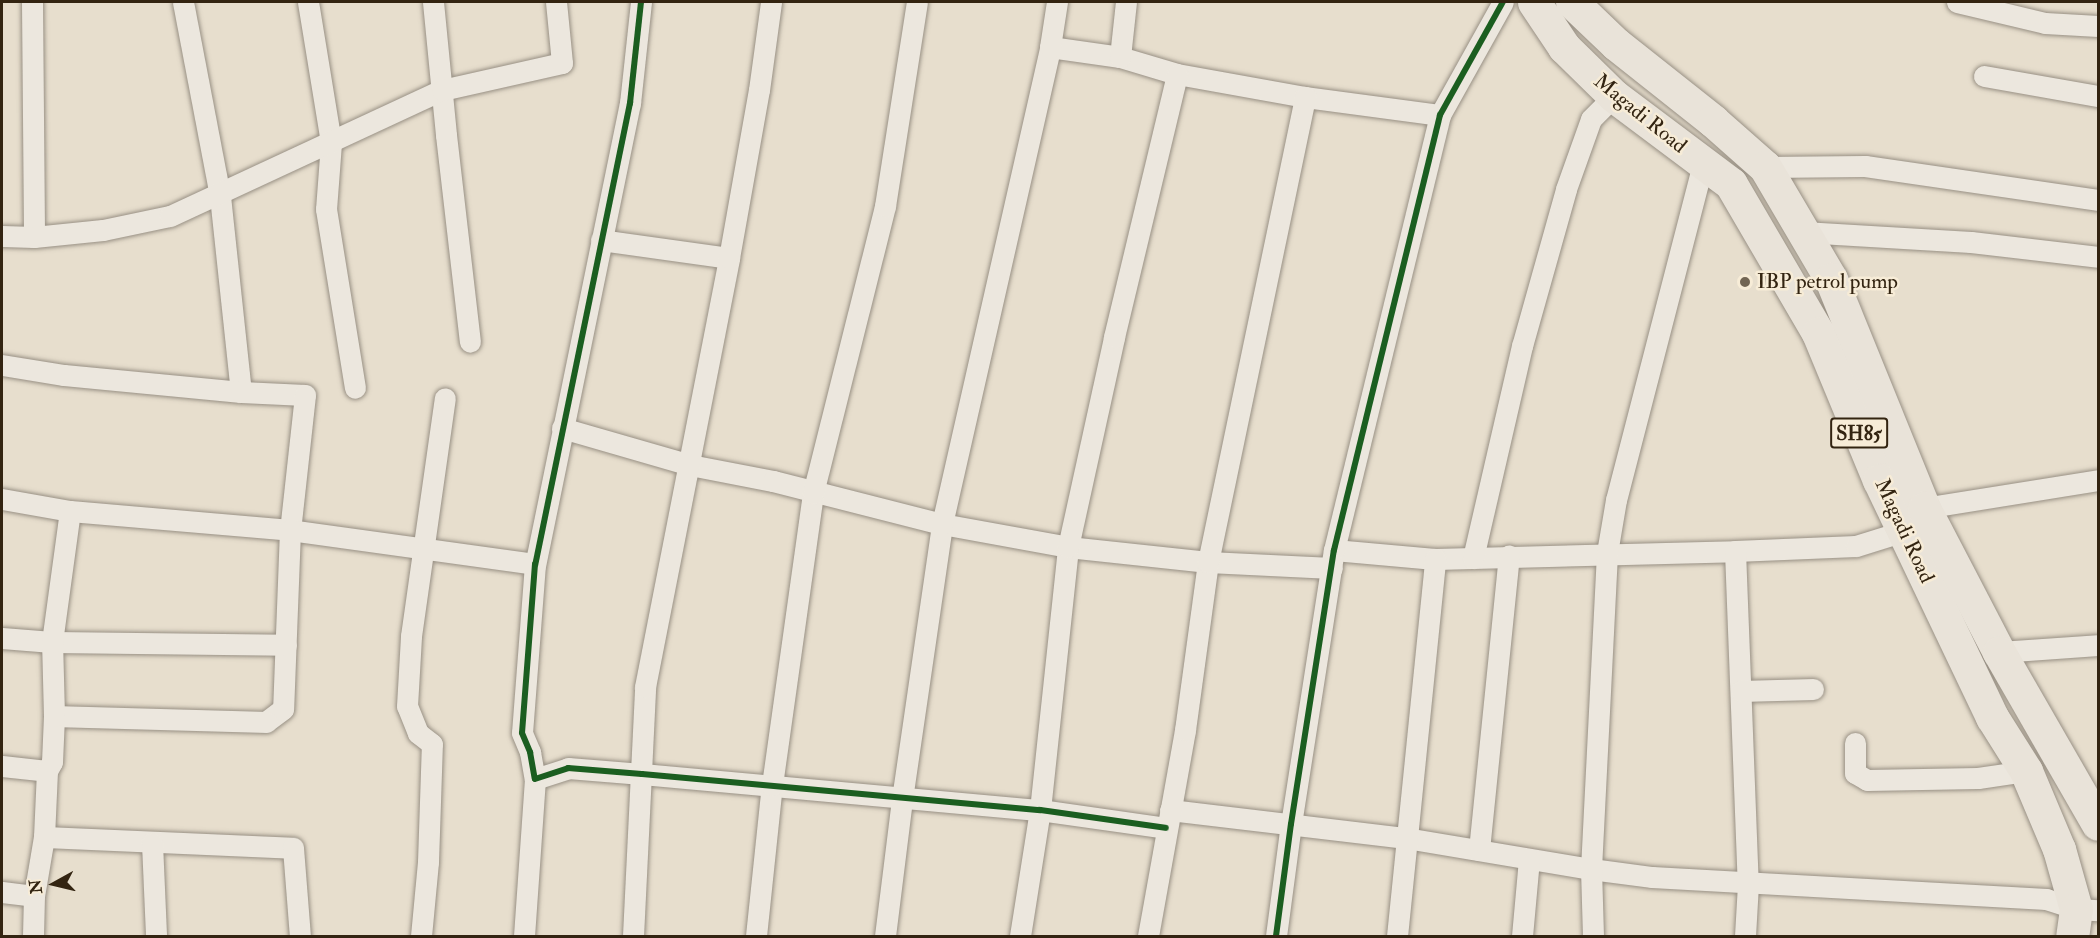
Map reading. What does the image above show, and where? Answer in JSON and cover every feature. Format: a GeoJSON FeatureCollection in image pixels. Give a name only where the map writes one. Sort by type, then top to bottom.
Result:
{"type":"FeatureCollection","features":[{"type":"Feature","properties":{"kind":"main road","name":"Magadi Road"},"geometry":{"type":"LineString","coordinates":[[1534,2],[1564,47],[1614,96],[1731,184],[1818,333],[1879,480],[1914,520],[1999,652],[2098,824]]}},
{"type":"Feature","properties":{"kind":"main road","name":"Magadi Road"},"geometry":{"type":"LineString","coordinates":[[1572,2],[1616,45],[1713,121],[1765,168],[1831,279],[1914,520],[1992,717],[2026,771],[2059,849],[2082,919]]}},
{"type":"Feature","properties":{"kind":"street"},"geometry":{"type":"LineString","coordinates":[[32,2],[34,237]]}},
{"type":"Feature","properties":{"kind":"street"},"geometry":{"type":"LineString","coordinates":[[183,2],[219,196],[241,392]]}},
{"type":"Feature","properties":{"kind":"street"},"geometry":{"type":"LineString","coordinates":[[308,2],[331,143],[326,209],[355,388]]}},
{"type":"Feature","properties":{"kind":"street"},"geometry":{"type":"LineString","coordinates":[[433,2],[470,342]]}},
{"type":"Feature","properties":{"kind":"street"},"geometry":{"type":"LineString","coordinates":[[2,236],[34,237],[103,230],[170,216],[219,196],[442,90],[562,63],[556,2]]}},
{"type":"Feature","properties":{"kind":"street"},"geometry":{"type":"LineString","coordinates":[[524,936],[536,779],[530,752],[522,733],[535,564],[630,103],[641,2]]}},
{"type":"Feature","properties":{"kind":"street"},"geometry":{"type":"LineString","coordinates":[[633,936],[645,687],[729,258],[759,90],[771,2]]}},
{"type":"Feature","properties":{"kind":"street"},"geometry":{"type":"LineString","coordinates":[[756,936],[772,785],[813,493],[885,206],[917,2]]}},
{"type":"Feature","properties":{"kind":"street"},"geometry":{"type":"LineString","coordinates":[[885,936],[902,799],[942,524],[1050,47],[1057,2]]}},
{"type":"Feature","properties":{"kind":"street"},"geometry":{"type":"LineString","coordinates":[[1120,57],[1126,2]]}},
{"type":"Feature","properties":{"kind":"street"},"geometry":{"type":"LineString","coordinates":[[1276,936],[1291,824],[1333,559],[1440,115],[1503,2]]}},
{"type":"Feature","properties":{"kind":"street"},"geometry":{"type":"LineString","coordinates":[[1957,2],[2045,23],[2098,26]]}},
{"type":"Feature","properties":{"kind":"street"},"geometry":{"type":"LineString","coordinates":[[1050,47],[1120,57],[1177,74],[1305,97],[1440,115]]}},
{"type":"Feature","properties":{"kind":"street"},"geometry":{"type":"LineString","coordinates":[[1020,936],[1040,810],[1068,547],[1114,336],[1177,74]]}},
{"type":"Feature","properties":{"kind":"street"},"geometry":{"type":"LineString","coordinates":[[1984,76],[2098,96]]}},
{"type":"Feature","properties":{"kind":"street"},"geometry":{"type":"LineString","coordinates":[[1473,558],[1522,346],[1566,189],[1591,119],[1614,96]]}},
{"type":"Feature","properties":{"kind":"street"},"geometry":{"type":"LineString","coordinates":[[1148,936],[1185,730],[1208,562],[1305,97]]}},
{"type":"Feature","properties":{"kind":"street"},"geometry":{"type":"LineString","coordinates":[[1593,936],[1591,869],[1607,553],[1616,500],[1703,164]]}},
{"type":"Feature","properties":{"kind":"street"},"geometry":{"type":"LineString","coordinates":[[1765,168],[1865,166],[2098,200]]}},
{"type":"Feature","properties":{"kind":"street"},"geometry":{"type":"LineString","coordinates":[[1803,232],[1971,242],[2098,257]]}},
{"type":"Feature","properties":{"kind":"street"},"geometry":{"type":"LineString","coordinates":[[601,240],[729,258]]}},
{"type":"Feature","properties":{"kind":"street"},"geometry":{"type":"LineString","coordinates":[[2,365],[64,375],[241,392],[305,395],[290,530],[283,709],[266,722],[54,716]]}},
{"type":"Feature","properties":{"kind":"street"},"geometry":{"type":"LineString","coordinates":[[421,936],[428,862],[432,744],[418,733],[407,706],[411,636],[445,398]]}},
{"type":"Feature","properties":{"kind":"street"},"geometry":{"type":"LineString","coordinates":[[562,428],[690,465],[773,481],[942,524],[1068,547],[1208,562],[1435,559],[1856,546],[1914,520],[2098,480]]}},
{"type":"Feature","properties":{"kind":"street"},"geometry":{"type":"LineString","coordinates":[[2,499],[70,511],[290,530],[535,564]]}},
{"type":"Feature","properties":{"kind":"street"},"geometry":{"type":"LineString","coordinates":[[33,936],[34,896],[44,837],[47,771],[52,762],[54,716],[52,642],[70,511]]}},
{"type":"Feature","properties":{"kind":"street"},"geometry":{"type":"LineString","coordinates":[[1735,551],[1748,884],[1744,936]]}},
{"type":"Feature","properties":{"kind":"street"},"geometry":{"type":"LineString","coordinates":[[1479,850],[1509,556]]}},
{"type":"Feature","properties":{"kind":"street"},"geometry":{"type":"LineString","coordinates":[[1398,936],[1435,559]]}},
{"type":"Feature","properties":{"kind":"street"},"geometry":{"type":"LineString","coordinates":[[2,638],[52,642],[286,645]]}},
{"type":"Feature","properties":{"kind":"street"},"geometry":{"type":"LineString","coordinates":[[1999,652],[2098,645]]}},
{"type":"Feature","properties":{"kind":"street"},"geometry":{"type":"LineString","coordinates":[[1741,691],[1812,689]]}},
{"type":"Feature","properties":{"kind":"street"},"geometry":{"type":"LineString","coordinates":[[1855,743],[1856,773],[1867,780],[1978,778],[2026,771]]}},
{"type":"Feature","properties":{"kind":"street"},"geometry":{"type":"LineString","coordinates":[[2,766],[47,771]]}},
{"type":"Feature","properties":{"kind":"street"},"geometry":{"type":"LineString","coordinates":[[536,779],[568,768],[1040,810],[1168,819],[1291,824],[1406,838],[1591,869],[1748,884],[2046,899],[2082,919]]}},
{"type":"Feature","properties":{"kind":"street"},"geometry":{"type":"LineString","coordinates":[[44,837],[293,848],[300,936]]}},
{"type":"Feature","properties":{"kind":"street"},"geometry":{"type":"LineString","coordinates":[[152,843],[156,936]]}},
{"type":"Feature","properties":{"kind":"street"},"geometry":{"type":"LineString","coordinates":[[1522,936],[1529,859]]}},
{"type":"Feature","properties":{"kind":"street"},"geometry":{"type":"LineString","coordinates":[[2,892],[34,896]]}},
{"type":"Feature","properties":{"kind":"cycle path"},"geometry":{"type":"LineString","coordinates":[[641,2],[630,103],[535,564],[522,733],[530,752],[535,779],[568,768],[1040,810],[1166,828]]}},
{"type":"Feature","properties":{"kind":"cycle path"},"geometry":{"type":"LineString","coordinates":[[1276,936],[1291,824],[1334,550],[1440,115],[1503,2]]}},
{"type":"Feature","properties":{"kind":"place","name":"IBP petrol pump"},"geometry":{"type":"Point","coordinates":[1745,282]}}]}
